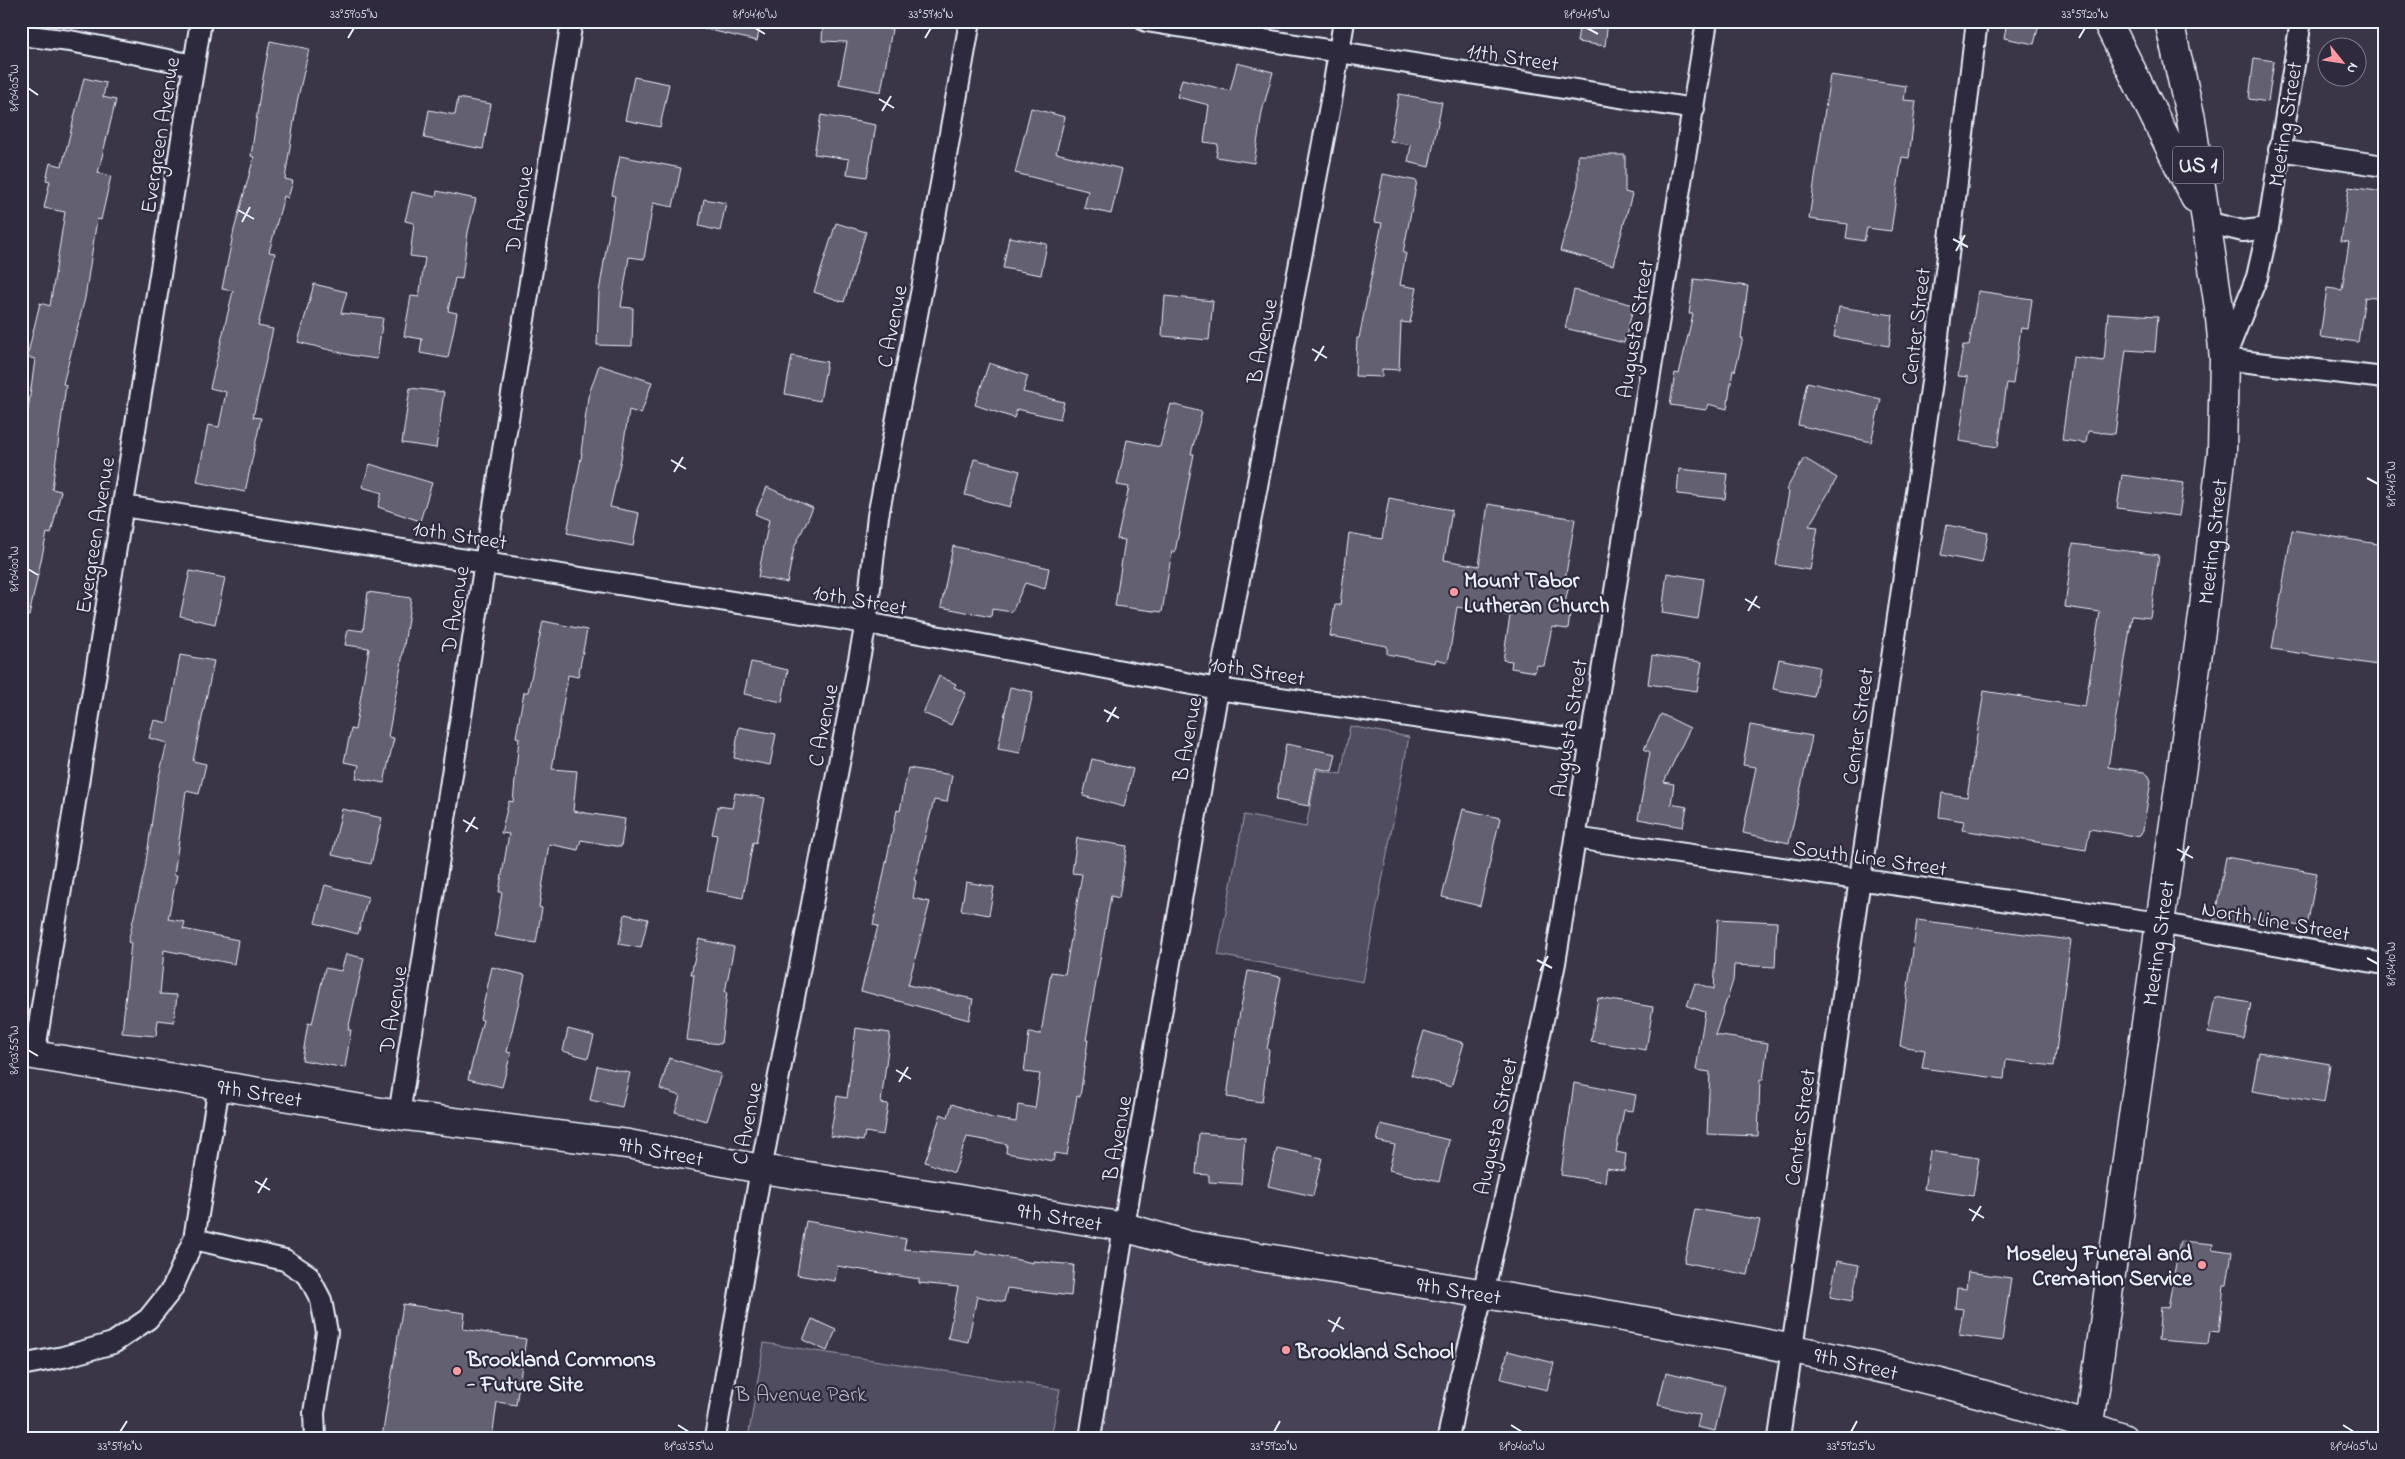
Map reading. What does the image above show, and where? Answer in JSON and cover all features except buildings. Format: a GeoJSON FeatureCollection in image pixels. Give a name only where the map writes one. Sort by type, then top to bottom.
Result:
{"type":"FeatureCollection","features":[{"type":"Feature","properties":{"kind":"main road"},"geometry":{"type":"LineString","coordinates":[[2107,21],[2206,222]]}},
{"type":"Feature","properties":{"kind":"main road","name":"US 1"},"geometry":{"type":"LineString","coordinates":[[2165,26],[2191,120],[2206,222]]}},
{"type":"Feature","properties":{"kind":"main road","name":"Meeting Street"},"geometry":{"type":"LineString","coordinates":[[2089,1432],[2212,546],[2222,451],[2224,358],[2206,222]]}},
{"type":"Feature","properties":{"kind":"main road","name":"9th Street"},"geometry":{"type":"LineString","coordinates":[[28,1054],[399,1115],[628,1144],[761,1169],[947,1197],[1124,1227],[1187,1245],[1483,1294],[1791,1349],[1979,1393],[2089,1432],[2123,1438]]}},
{"type":"Feature","properties":{"kind":"street","name":"Evergreen Avenue"},"geometry":{"type":"LineString","coordinates":[[28,1054],[123,506],[201,21]]}},
{"type":"Feature","properties":{"kind":"street","name":"D Avenue"},"geometry":{"type":"LineString","coordinates":[[399,1115],[572,21]]}},
{"type":"Feature","properties":{"kind":"street","name":"C Avenue"},"geometry":{"type":"LineString","coordinates":[[715,1438],[761,1169],[866,623],[878,516],[926,268],[970,21]]}},
{"type":"Feature","properties":{"kind":"street","name":"11th Street"},"geometry":{"type":"LineString","coordinates":[[1146,21],[1694,109]]}},
{"type":"Feature","properties":{"kind":"street","name":"B Avenue"},"geometry":{"type":"LineString","coordinates":[[1090,1438],[1124,1227],[1218,689],[1344,21]]}},
{"type":"Feature","properties":{"kind":"street","name":"Augusta Street"},"geometry":{"type":"LineString","coordinates":[[1448,1438],[1461,1375],[1483,1294],[1508,1185],[1554,962],[1707,21]]}},
{"type":"Feature","properties":{"kind":"street","name":"Center Street"},"geometry":{"type":"LineString","coordinates":[[1779,1438],[1934,368],[1977,21]]}},
{"type":"Feature","properties":{"kind":"street","name":"Meeting Street"},"geometry":{"type":"LineString","coordinates":[[2224,358],[2257,277],[2268,228],[2301,21]]}},
{"type":"Feature","properties":{"kind":"street"},"geometry":{"type":"LineString","coordinates":[[21,34],[70,41],[194,65]]}},
{"type":"Feature","properties":{"kind":"street"},"geometry":{"type":"LineString","coordinates":[[2279,150],[2384,166]]}},
{"type":"Feature","properties":{"kind":"street"},"geometry":{"type":"LineString","coordinates":[[2206,222],[2243,231],[2268,228]]}},
{"type":"Feature","properties":{"kind":"street"},"geometry":{"type":"LineString","coordinates":[[2224,358],[2384,378]]}},
{"type":"Feature","properties":{"kind":"street","name":"10th Street"},"geometry":{"type":"LineString","coordinates":[[123,506],[866,623],[1218,689],[1589,742]]}},
{"type":"Feature","properties":{"kind":"street","name":"South Line Street"},"geometry":{"type":"LineString","coordinates":[[1575,838],[2159,923]]}},
{"type":"Feature","properties":{"kind":"street","name":"North Line Street"},"geometry":{"type":"LineString","coordinates":[[2159,923],[2384,964]]}},
{"type":"Feature","properties":{"kind":"street"},"geometry":{"type":"LineString","coordinates":[[21,1365],[64,1357],[113,1343],[148,1319],[172,1289],[194,1239],[218,1086]]}},
{"type":"Feature","properties":{"kind":"street"},"geometry":{"type":"LineString","coordinates":[[194,1239],[285,1260],[308,1275],[321,1300],[326,1332],[314,1413],[315,1438]]}},
{"type":"Feature","properties":{"kind":"shaded area","name":"Brookland School"},"geometry":{"type":"Polygon","coordinates":[[[1124,1227],[1483,1294],[1448,1438],[1090,1438],[1124,1227]]]}},
{"type":"Feature","properties":{"kind":"green space"},"geometry":{"type":"Polygon","coordinates":[[[1350,726],[1409,737],[1363,982],[1218,955],[1244,815],[1306,827],[1317,770],[1341,774],[1350,726]]]}},
{"type":"Feature","properties":{"kind":"green space","name":"B Avenue Park"},"geometry":{"type":"Polygon","coordinates":[[[764,1343],[1060,1389],[1051,1438],[748,1438],[764,1343]]]}},
{"type":"Feature","properties":{"kind":"place","name":"Mount Tabor Lutheran Church"},"geometry":{"type":"Point","coordinates":[1454,592]}},
{"type":"Feature","properties":{"kind":"place","name":"Moseley Funeral and Cremation Service"},"geometry":{"type":"Point","coordinates":[2202,1265]}},
{"type":"Feature","properties":{"kind":"place","name":"Brookland School"},"geometry":{"type":"Point","coordinates":[1286,1350]}},
{"type":"Feature","properties":{"kind":"place","name":"Brookland Commons - Future Site"},"geometry":{"type":"Point","coordinates":[457,1371]}}]}
